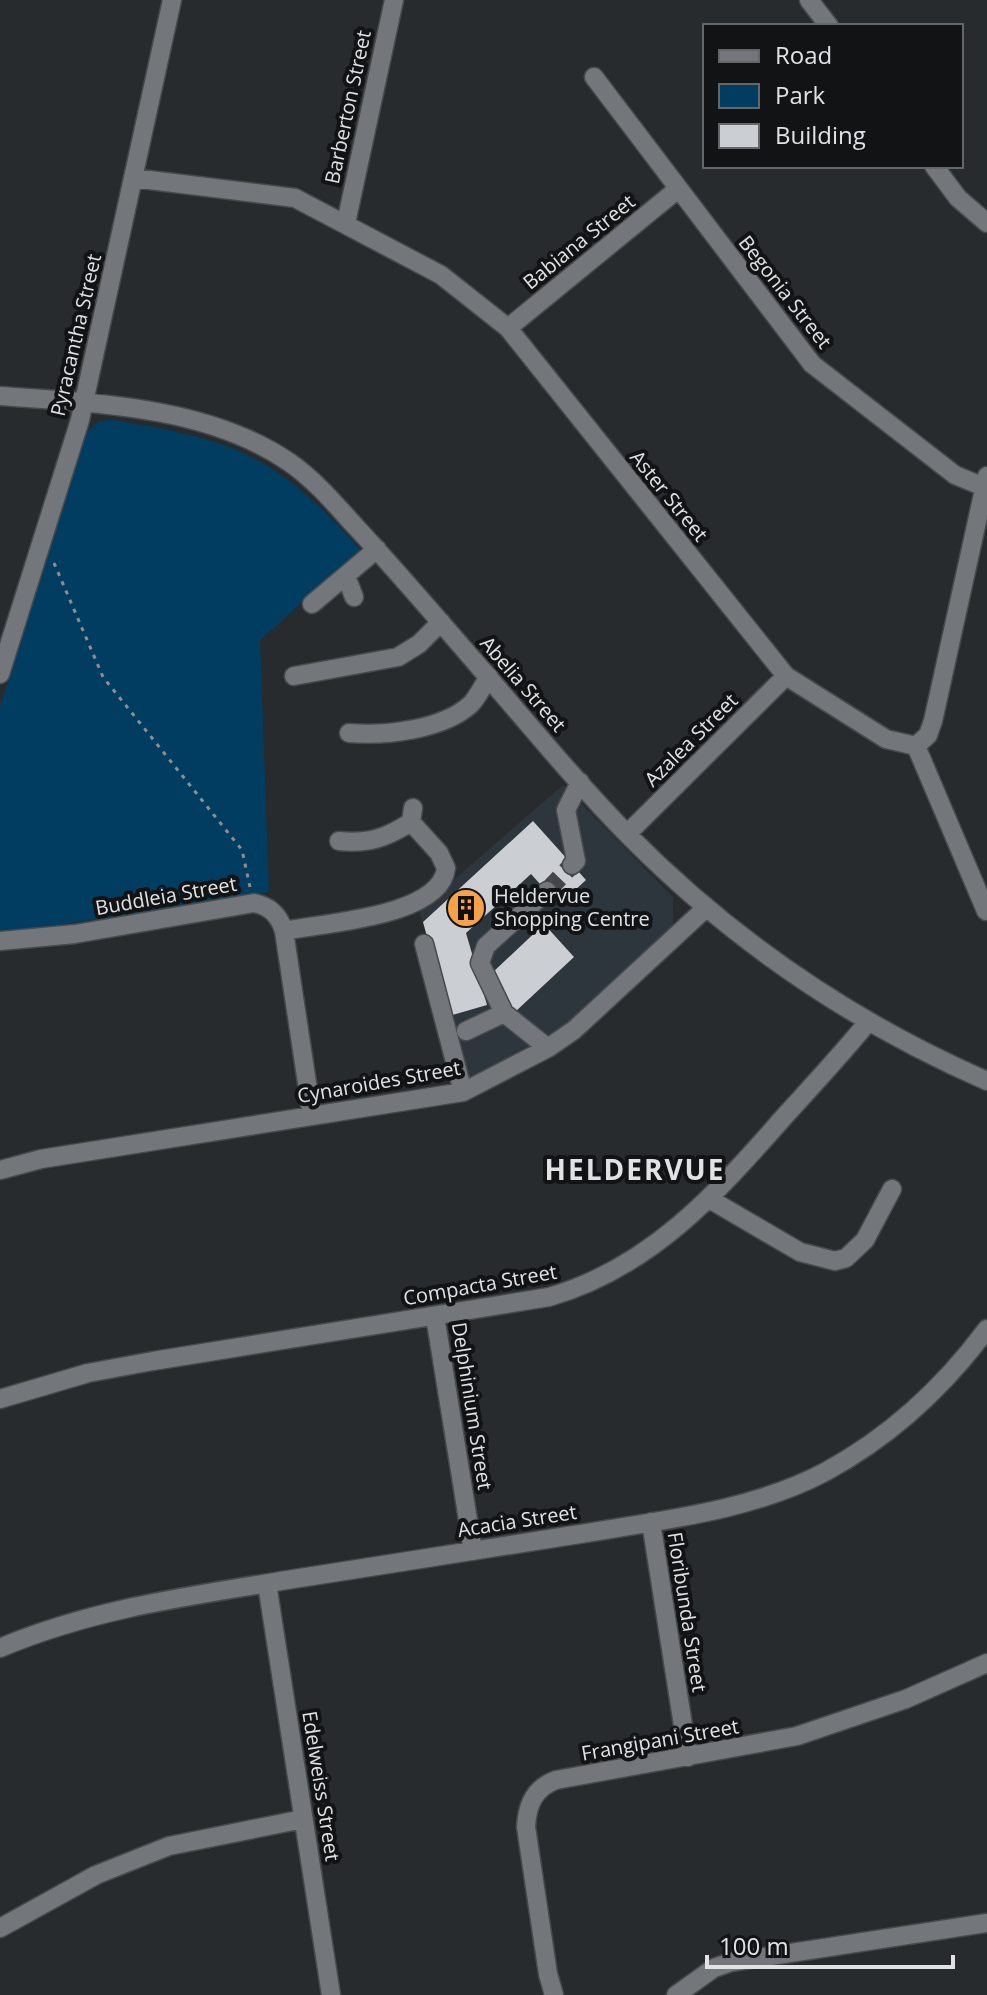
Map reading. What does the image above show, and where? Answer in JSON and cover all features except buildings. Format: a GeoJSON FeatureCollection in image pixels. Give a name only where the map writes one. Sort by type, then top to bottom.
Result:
{"type":"FeatureCollection","features":[{"type":"Feature","properties":{"kind":"street","name":"Pyracantha Street"},"geometry":{"type":"LineString","coordinates":[[0,674],[84,403],[172,0]]}},
{"type":"Feature","properties":{"kind":"street","name":"Barberton Street"},"geometry":{"type":"LineString","coordinates":[[346,223],[394,0]]}},
{"type":"Feature","properties":{"kind":"street"},"geometry":{"type":"LineString","coordinates":[[809,0],[827,24]]}},
{"type":"Feature","properties":{"kind":"street","name":"Begonia Street"},"geometry":{"type":"LineString","coordinates":[[594,77],[825,377],[955,475],[986,481]]}},
{"type":"Feature","properties":{"kind":"street"},"geometry":{"type":"LineString","coordinates":[[936,168],[958,198],[987,223]]}},
{"type":"Feature","properties":{"kind":"street","name":"Aster Street"},"geometry":{"type":"LineString","coordinates":[[133,178],[282,195],[306,202],[441,275],[508,328],[786,676],[886,739],[916,746]]}},
{"type":"Feature","properties":{"kind":"street","name":"Babiana Street"},"geometry":{"type":"LineString","coordinates":[[508,328],[678,189]]}},
{"type":"Feature","properties":{"kind":"street","name":"Abelia Street"},"geometry":{"type":"LineString","coordinates":[[0,396],[84,403],[169,416],[248,440],[288,462],[318,486],[377,549],[627,834],[706,908],[813,989],[937,1059],[987,1081]]}},
{"type":"Feature","properties":{"kind":"street"},"geometry":{"type":"LineString","coordinates":[[986,481],[933,721],[928,735],[916,746],[986,911]]}},
{"type":"Feature","properties":{"kind":"street"},"geometry":{"type":"LineString","coordinates":[[312,604],[377,549]]}},
{"type":"Feature","properties":{"kind":"street"},"geometry":{"type":"LineString","coordinates":[[346,576],[354,597]]}},
{"type":"Feature","properties":{"kind":"street"},"geometry":{"type":"LineString","coordinates":[[294,676],[398,657],[419,644],[441,622]]}},
{"type":"Feature","properties":{"kind":"street","name":"Azalea Street"},"geometry":{"type":"LineString","coordinates":[[627,834],[786,676]]}},
{"type":"Feature","properties":{"kind":"street"},"geometry":{"type":"LineString","coordinates":[[349,733],[396,735],[443,718],[471,704],[489,677]]}},
{"type":"Feature","properties":{"kind":"street"},"geometry":{"type":"LineString","coordinates":[[572,865],[576,861],[566,810],[580,782]]}},
{"type":"Feature","properties":{"kind":"street"},"geometry":{"type":"LineString","coordinates":[[312,1116],[284,931],[398,909],[420,901],[433,891],[445,874],[444,861],[412,815],[382,839],[368,843],[339,841]]}},
{"type":"Feature","properties":{"kind":"street"},"geometry":{"type":"LineString","coordinates":[[547,891],[482,952],[481,970],[504,1013],[548,1048]]}},
{"type":"Feature","properties":{"kind":"street","name":"Buddleia Street"},"geometry":{"type":"LineString","coordinates":[[0,941],[75,934],[254,903],[271,910],[284,931]]}},
{"type":"Feature","properties":{"kind":"street","name":"Cynaroides Street"},"geometry":{"type":"LineString","coordinates":[[0,1170],[41,1159],[463,1092],[548,1048],[592,1015],[706,908]]}},
{"type":"Feature","properties":{"kind":"street"},"geometry":{"type":"LineString","coordinates":[[424,944],[463,1092]]}},
{"type":"Feature","properties":{"kind":"street"},"geometry":{"type":"LineString","coordinates":[[466,1031],[504,1013]]}},
{"type":"Feature","properties":{"kind":"street","name":"Compacta Street"},"geometry":{"type":"LineString","coordinates":[[0,1399],[114,1368],[549,1297],[593,1282],[661,1239],[711,1200],[868,1022]]}},
{"type":"Feature","properties":{"kind":"street"},"geometry":{"type":"LineString","coordinates":[[711,1200],[800,1252],[835,1261],[846,1258],[865,1240],[892,1189]]}},
{"type":"Feature","properties":{"kind":"street","name":"Delphinium Street"},"geometry":{"type":"LineString","coordinates":[[435,1316],[473,1551]]}},
{"type":"Feature","properties":{"kind":"street","name":"Acacia Street"},"geometry":{"type":"LineString","coordinates":[[0,1648],[48,1628],[133,1605],[651,1522],[750,1502],[824,1473],[892,1428],[933,1394],[987,1329]]}},
{"type":"Feature","properties":{"kind":"street","name":"Floribunda Street"},"geometry":{"type":"LineString","coordinates":[[651,1522],[688,1757]]}},
{"type":"Feature","properties":{"kind":"street","name":"Edelweiss Street"},"geometry":{"type":"LineString","coordinates":[[267,1584],[331,1995]]}},
{"type":"Feature","properties":{"kind":"street","name":"Frangipani Street"},"geometry":{"type":"LineString","coordinates":[[554,1995],[548,1974],[526,1827],[533,1797],[556,1780],[746,1748],[832,1726],[906,1699],[987,1663]]}},
{"type":"Feature","properties":{"kind":"street"},"geometry":{"type":"LineString","coordinates":[[0,1928],[96,1875],[169,1846],[303,1819]]}},
{"type":"Feature","properties":{"kind":"street"},"geometry":{"type":"LineString","coordinates":[[676,1995],[714,1968],[740,1960],[987,1923]]}},
{"type":"Feature","properties":{"kind":"path"},"geometry":{"type":"LineString","coordinates":[[54,561],[103,677],[242,850],[254,903]]}},
{"type":"Feature","properties":{"kind":"shaded area"},"geometry":{"type":"Polygon","coordinates":[[[563,785],[673,897],[673,927],[558,1031],[468,1079],[419,910],[563,785]]]}},
{"type":"Feature","properties":{"kind":"green space"},"geometry":{"type":"Polygon","coordinates":[[[113,420],[192,435],[251,457],[303,492],[361,550],[260,640],[269,892],[0,934],[0,707],[85,434],[99,421],[113,420]]]}},
{"type":"Feature","properties":{"kind":"tunnel"},"geometry":{"type":"LineString","coordinates":[[547,891],[572,865]]}},
{"type":"Feature","properties":{"kind":"place","name":"Heldervue Shopping Centre"},"geometry":{"type":"Point","coordinates":[466,908]}},
{"type":"Feature","properties":{"kind":"district","name":"HELDERVUE"},"geometry":{"type":"Point","coordinates":[635,1170]}}]}
